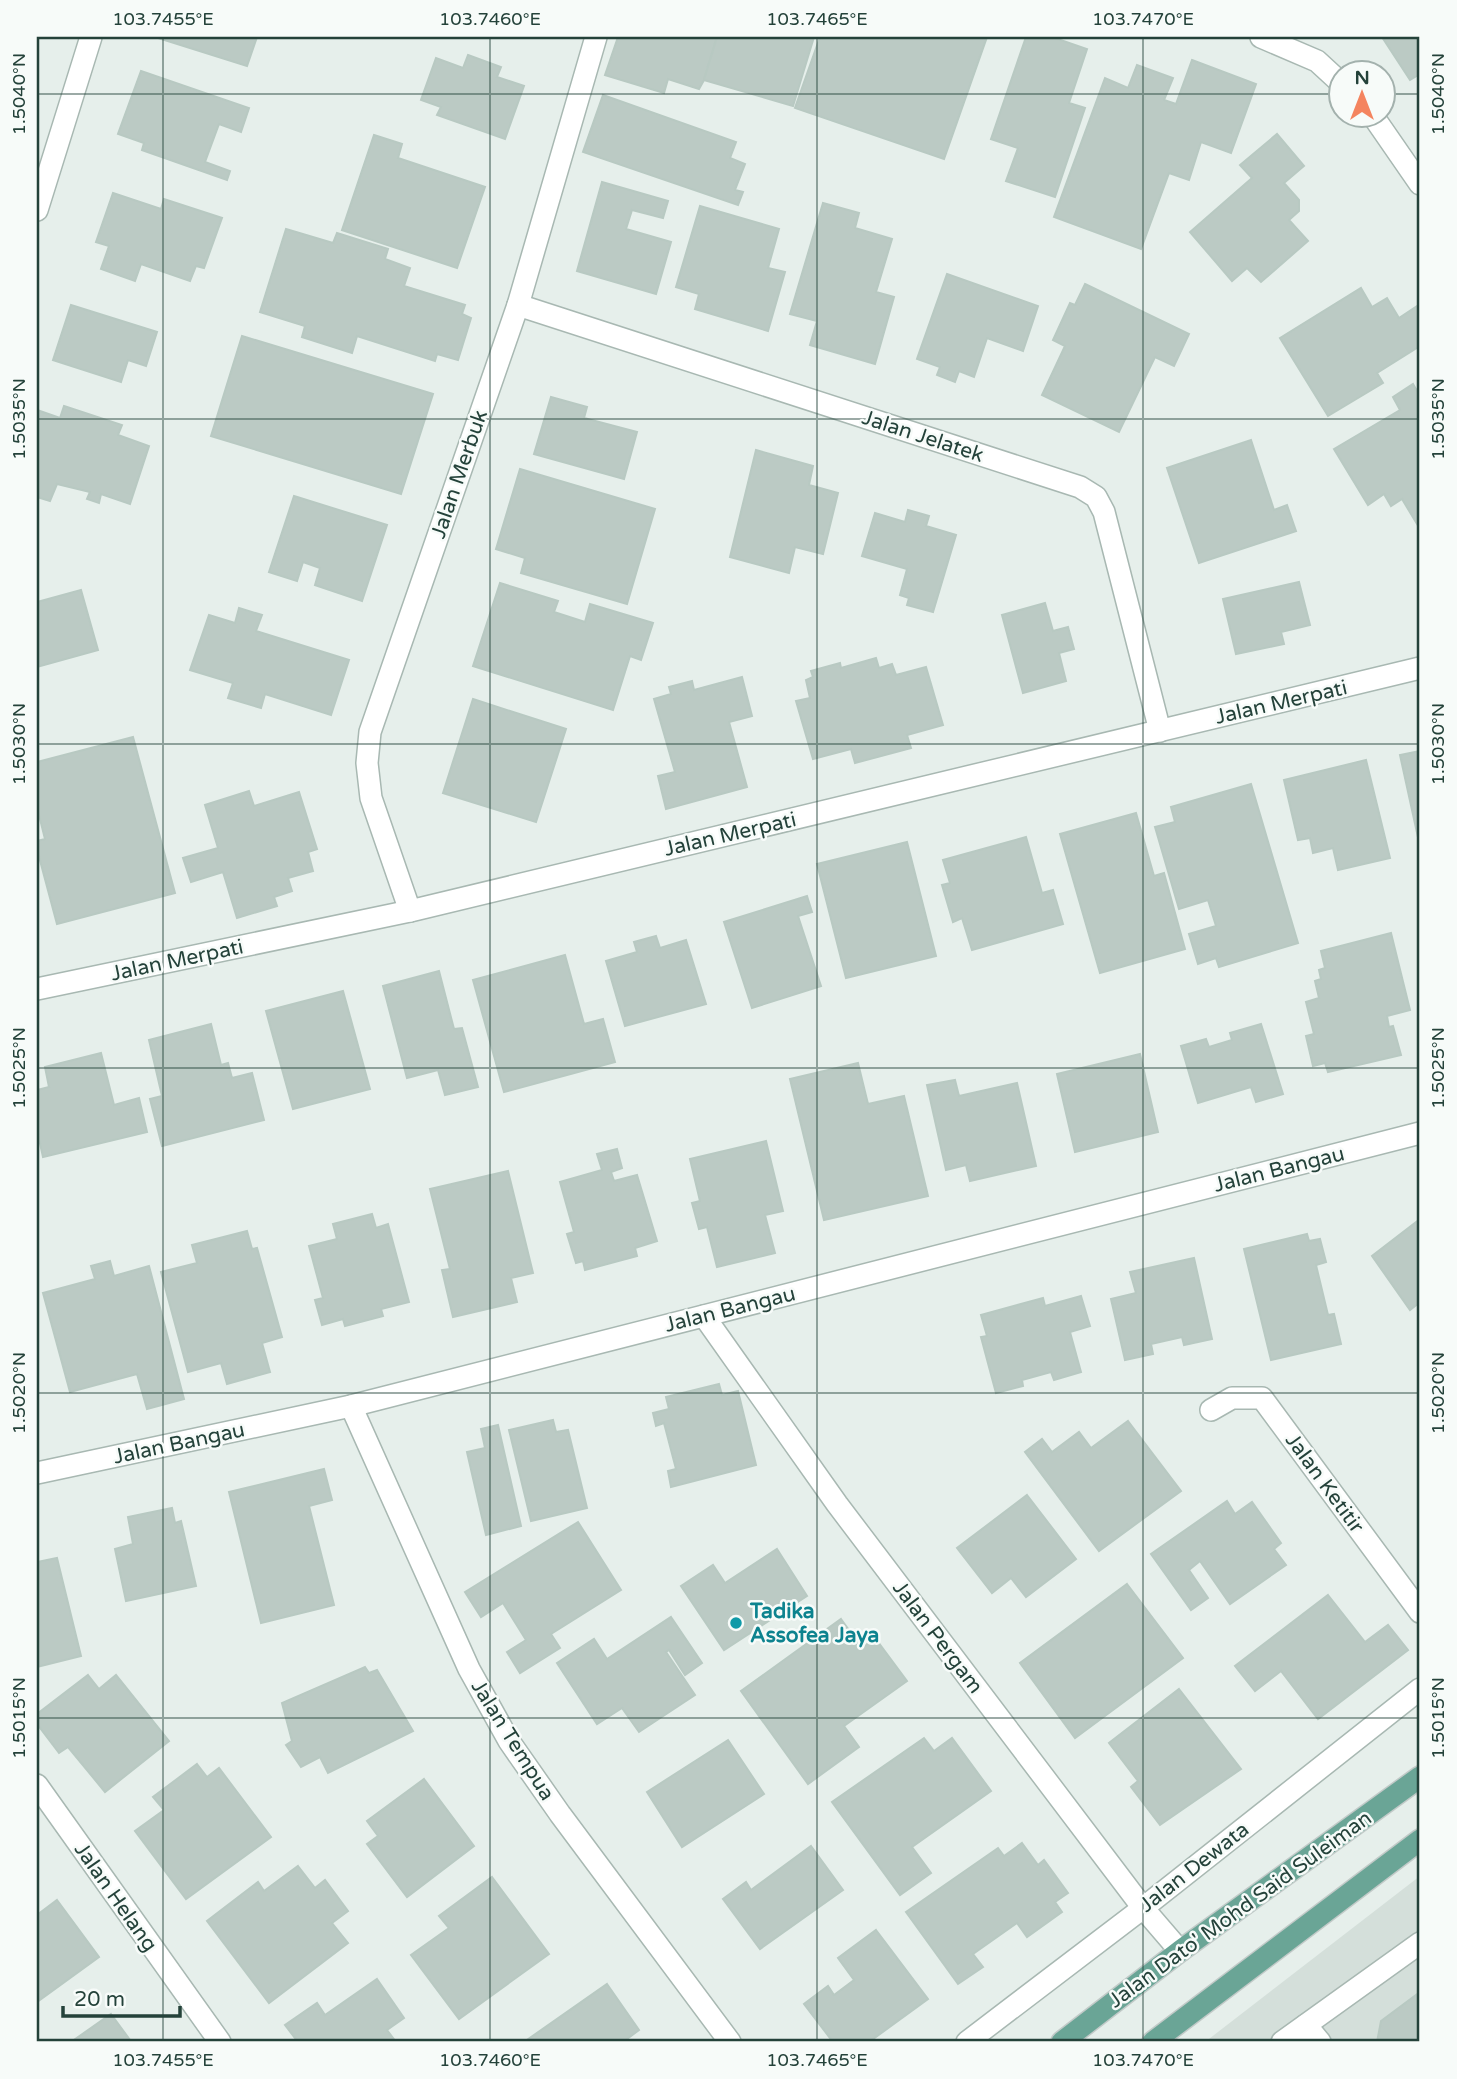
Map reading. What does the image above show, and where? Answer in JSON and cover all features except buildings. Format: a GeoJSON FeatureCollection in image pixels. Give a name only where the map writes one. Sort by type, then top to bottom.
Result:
{"type":"FeatureCollection","features":[{"type":"Feature","properties":{"kind":"main road","name":"Jalan Dato' Mohd Said Suleiman"},"geometry":{"type":"LineString","coordinates":[[1062,2042],[1180,1951],[1420,1777]]}},
{"type":"Feature","properties":{"kind":"main road"},"geometry":{"type":"LineString","coordinates":[[1153,2042],[1420,1840]]}},
{"type":"Feature","properties":{"kind":"street"},"geometry":{"type":"LineString","coordinates":[[37,210],[90,37]]}},
{"type":"Feature","properties":{"kind":"street","name":"Jalan Merbuk"},"geometry":{"type":"LineString","coordinates":[[410,911],[371,798],[367,763],[370,732],[518,305],[596,37]]}},
{"type":"Feature","properties":{"kind":"street"},"geometry":{"type":"LineString","coordinates":[[1261,37],[1317,61],[1328,71]]}},
{"type":"Feature","properties":{"kind":"street"},"geometry":{"type":"LineString","coordinates":[[1383,130],[1420,184]]}},
{"type":"Feature","properties":{"kind":"street","name":"Jalan Jelatek"},"geometry":{"type":"LineString","coordinates":[[518,305],[1080,487],[1096,497],[1104,512],[1160,731]]}},
{"type":"Feature","properties":{"kind":"street","name":"Jalan Merpati"},"geometry":{"type":"LineString","coordinates":[[37,989],[410,911],[1420,668]]}},
{"type":"Feature","properties":{"kind":"street","name":"Jalan Bangau"},"geometry":{"type":"LineString","coordinates":[[37,1473],[351,1406],[1420,1133]]}},
{"type":"Feature","properties":{"kind":"street","name":"Jalan Pergam"},"geometry":{"type":"LineString","coordinates":[[704,1316],[837,1504],[1143,1908],[1180,1951]]}},
{"type":"Feature","properties":{"kind":"street","name":"Jalan Ketitir"},"geometry":{"type":"LineString","coordinates":[[1211,1410],[1232,1398],[1262,1398],[1420,1612]]}},
{"type":"Feature","properties":{"kind":"street","name":"Jalan Tempua"},"geometry":{"type":"LineString","coordinates":[[351,1406],[469,1669],[509,1741],[730,2042]]}},
{"type":"Feature","properties":{"kind":"street","name":"Jalan Dewata"},"geometry":{"type":"LineString","coordinates":[[967,2042],[1143,1908],[1420,1689]]}},
{"type":"Feature","properties":{"kind":"street","name":"Jalan Helang"},"geometry":{"type":"LineString","coordinates":[[37,1785],[220,2042]]}},
{"type":"Feature","properties":{"kind":"street"},"geometry":{"type":"LineString","coordinates":[[1282,2042],[1420,1943]]}},
{"type":"Feature","properties":{"kind":"street"},"geometry":{"type":"LineString","coordinates":[[1306,2025],[1320,2042]]}},
{"type":"Feature","properties":{"kind":"shaded area"},"geometry":{"type":"Polygon","coordinates":[[[1420,1876],[1420,2042],[1205,2042],[1420,1876]]]}},
{"type":"Feature","properties":{"kind":"place","name":"Tadika Assofea Jaya"},"geometry":{"type":"Point","coordinates":[736,1623]}}]}
